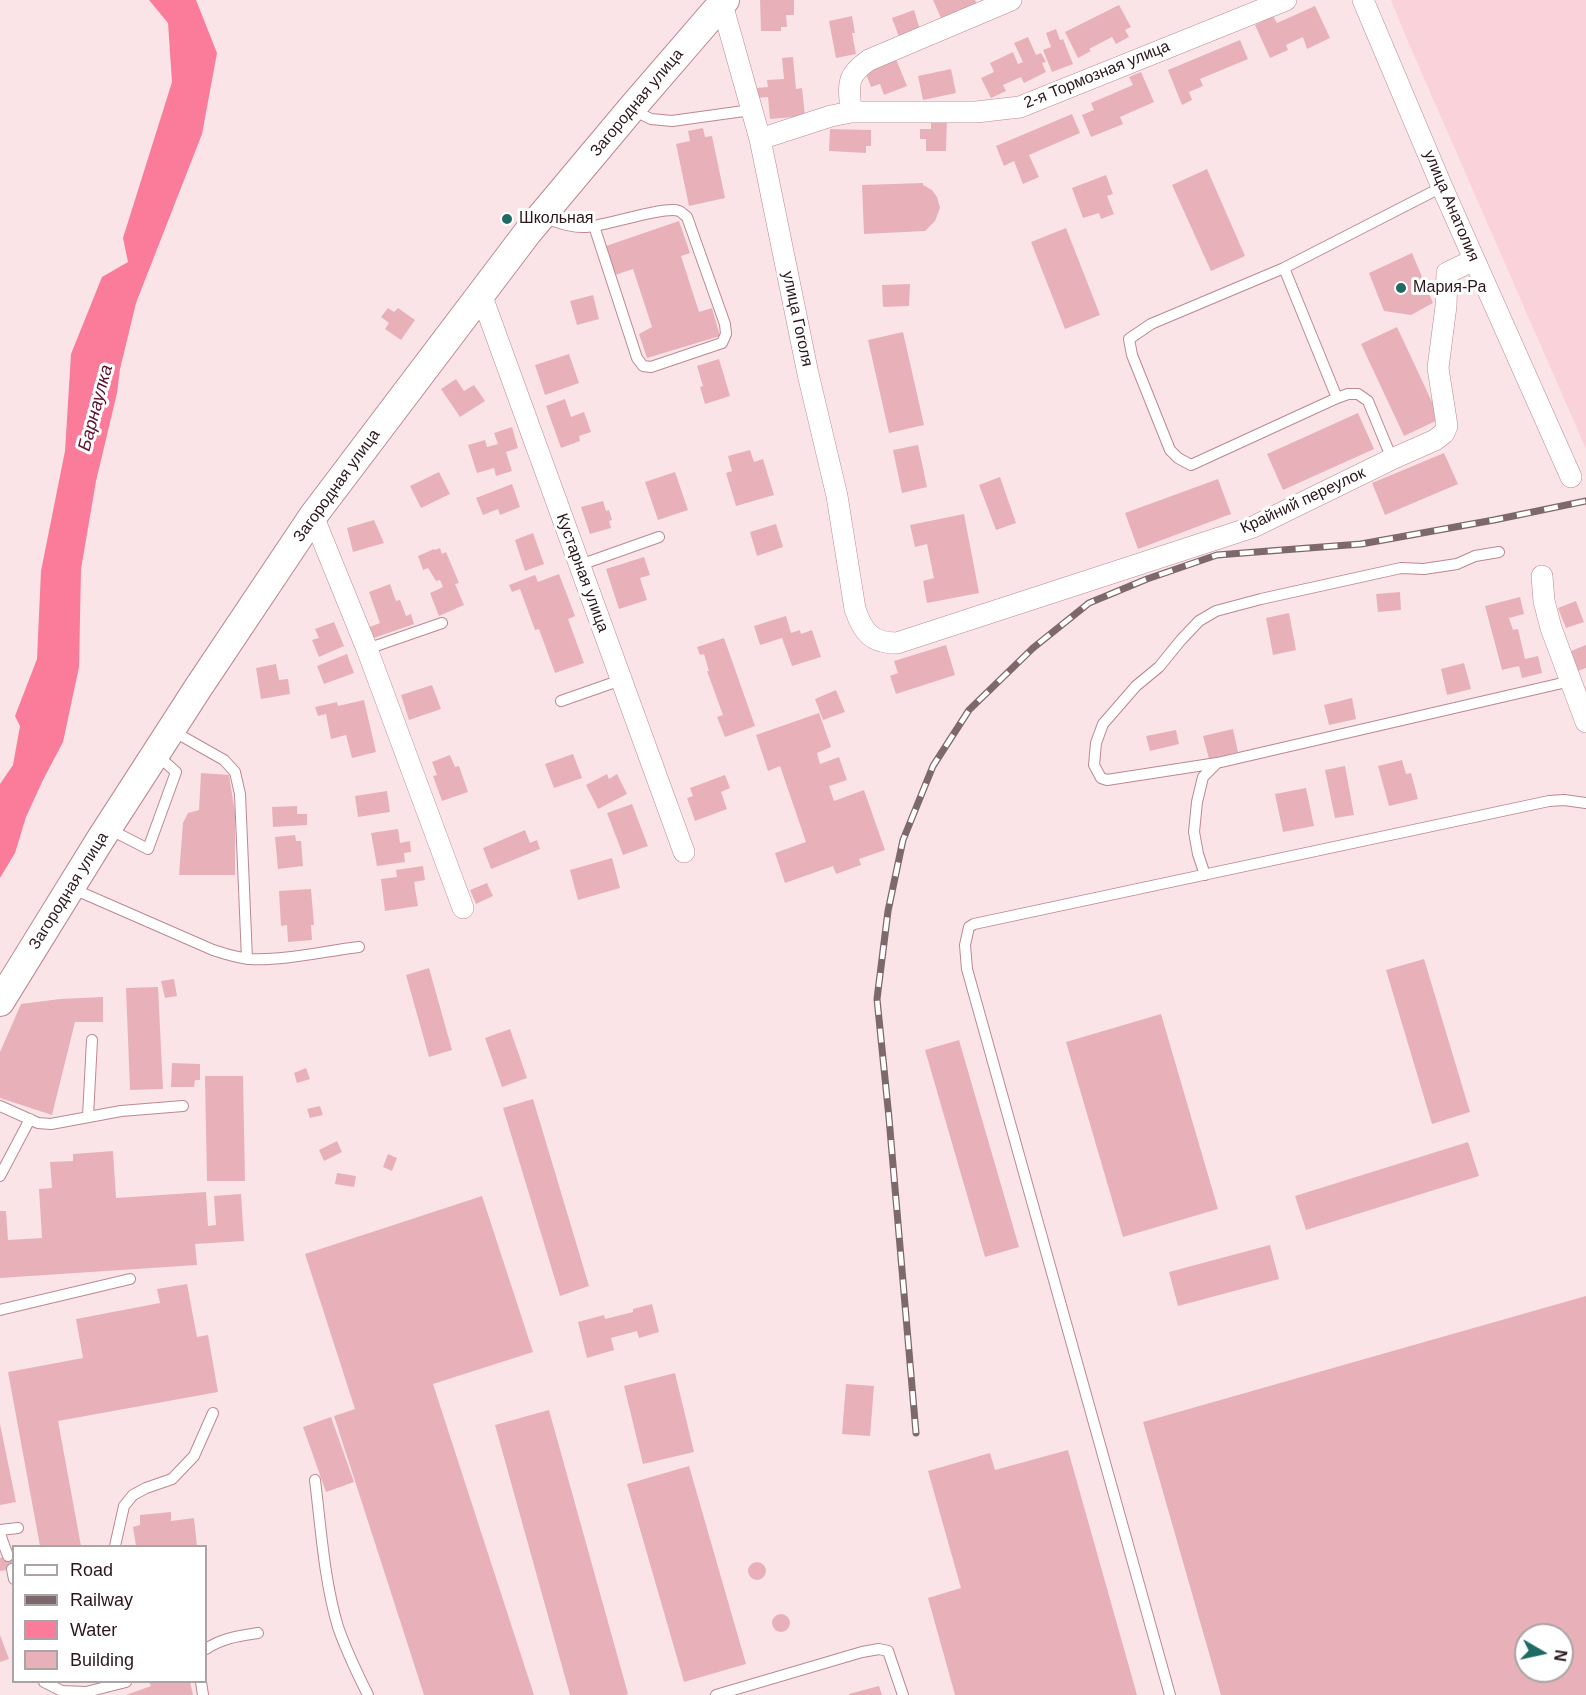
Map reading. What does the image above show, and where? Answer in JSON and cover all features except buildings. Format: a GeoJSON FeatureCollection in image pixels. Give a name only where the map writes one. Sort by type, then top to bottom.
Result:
{"type":"FeatureCollection","features":[{"type":"Feature","properties":{"kind":"main road","name":"Загородная улица"},"geometry":{"type":"LineString","coordinates":[[0,1002],[155,754],[313,516],[541,217],[723,2]]}},
{"type":"Feature","properties":{"kind":"street"},"geometry":{"type":"LineString","coordinates":[[851,112],[850,80],[856,69],[869,60],[1011,0]]}},
{"type":"Feature","properties":{"kind":"street","name":"2-я Тормозная улица"},"geometry":{"type":"LineString","coordinates":[[760,138],[851,112],[976,112],[1020,106],[1286,0]]}},
{"type":"Feature","properties":{"kind":"street","name":"улица Анатолия"},"geometry":{"type":"LineString","coordinates":[[1363,0],[1442,187],[1571,477]]}},
{"type":"Feature","properties":{"kind":"street","name":"улица Гоголя"},"geometry":{"type":"LineString","coordinates":[[723,2],[760,138],[808,374],[837,496],[855,609],[861,626],[872,636]]}},
{"type":"Feature","properties":{"kind":"street","name":"Крайний переулок"},"geometry":{"type":"LineString","coordinates":[[872,636],[883,643],[897,643],[1253,527],[1435,440],[1444,433],[1447,426],[1437,368],[1446,306],[1446,273],[1474,260]]}},
{"type":"Feature","properties":{"kind":"street","name":"Кустарная улица"},"geometry":{"type":"LineString","coordinates":[[482,294],[684,852]]}},
{"type":"Feature","properties":{"kind":"street"},"geometry":{"type":"LineString","coordinates":[[313,516],[367,649],[463,908]]}},
{"type":"Feature","properties":{"kind":"street"},"geometry":{"type":"LineString","coordinates":[[1542,576],[1544,601],[1551,628],[1586,722]]}},
{"type":"Feature","properties":{"kind":"lane"},"geometry":{"type":"LineString","coordinates":[[631,109],[651,119],[672,121],[751,110]]}},
{"type":"Feature","properties":{"kind":"lane"},"geometry":{"type":"LineString","coordinates":[[1392,459],[1368,401],[1358,394],[1348,393],[1191,465],[1178,458],[1170,450],[1132,355],[1129,339],[1151,324],[1284,268],[1442,187]]}},
{"type":"Feature","properties":{"kind":"lane"},"geometry":{"type":"LineString","coordinates":[[541,217],[568,225],[585,227],[665,210],[679,210],[687,217],[725,324],[726,334],[722,344],[651,367],[644,366],[637,358],[594,226]]}},
{"type":"Feature","properties":{"kind":"lane"},"geometry":{"type":"LineString","coordinates":[[1284,268],[1337,398]]}},
{"type":"Feature","properties":{"kind":"lane"},"geometry":{"type":"LineString","coordinates":[[580,565],[659,537]]}},
{"type":"Feature","properties":{"kind":"lane"},"geometry":{"type":"LineString","coordinates":[[1499,552],[1475,556],[1457,564],[1424,569],[1401,568],[1216,611],[1199,621],[1159,667],[1136,686],[1103,724],[1096,743],[1094,765],[1101,778],[1107,780],[1217,763],[1571,681]]}},
{"type":"Feature","properties":{"kind":"lane"},"geometry":{"type":"LineString","coordinates":[[367,649],[442,623]]}},
{"type":"Feature","properties":{"kind":"lane"},"geometry":{"type":"LineString","coordinates":[[561,701],[621,680]]}},
{"type":"Feature","properties":{"kind":"lane"},"geometry":{"type":"LineString","coordinates":[[171,730],[224,760],[235,772],[240,794],[247,959]]}},
{"type":"Feature","properties":{"kind":"lane"},"geometry":{"type":"LineString","coordinates":[[108,828],[148,849],[176,772],[155,754]]}},
{"type":"Feature","properties":{"kind":"lane"},"geometry":{"type":"LineString","coordinates":[[1205,875],[1194,832],[1197,802],[1203,777],[1217,763]]}},
{"type":"Feature","properties":{"kind":"lane"},"geometry":{"type":"LineString","coordinates":[[1170,1695],[967,969],[965,945],[969,927],[974,924],[1549,801],[1564,800],[1586,803]]}},
{"type":"Feature","properties":{"kind":"lane"},"geometry":{"type":"LineString","coordinates":[[70,888],[229,956],[266,959],[358,947]]}},
{"type":"Feature","properties":{"kind":"lane"},"geometry":{"type":"LineString","coordinates":[[88,1116],[92,1041]]}},
{"type":"Feature","properties":{"kind":"lane"},"geometry":{"type":"LineString","coordinates":[[0,1106],[38,1123],[51,1124],[121,1111],[183,1106]]}},
{"type":"Feature","properties":{"kind":"lane"},"geometry":{"type":"LineString","coordinates":[[0,1176],[30,1119]]}},
{"type":"Feature","properties":{"kind":"lane"},"geometry":{"type":"LineString","coordinates":[[0,1310],[130,1279]]}},
{"type":"Feature","properties":{"kind":"lane"},"geometry":{"type":"LineString","coordinates":[[115,1545],[124,1506],[133,1495],[172,1479],[194,1456],[213,1413]]}},
{"type":"Feature","properties":{"kind":"lane"},"geometry":{"type":"LineString","coordinates":[[315,1480],[329,1590],[338,1627],[368,1695]]}},
{"type":"Feature","properties":{"kind":"lane"},"geometry":{"type":"LineString","coordinates":[[8,1556],[0,1532],[18,1528]]}},
{"type":"Feature","properties":{"kind":"lane"},"geometry":{"type":"LineString","coordinates":[[207,1648],[230,1637],[258,1633]]}},
{"type":"Feature","properties":{"kind":"lane"},"geometry":{"type":"LineString","coordinates":[[716,1695],[879,1649],[888,1651],[903,1695]]}},
{"type":"Feature","properties":{"kind":"lane"},"geometry":{"type":"LineString","coordinates":[[46,1683],[62,1691],[86,1692],[122,1683]]}},
{"type":"Feature","properties":{"kind":"shaded area"},"geometry":{"type":"Polygon","coordinates":[[[1391,0],[1586,0],[1586,449],[1406,37],[1391,0]]]}},
{"type":"Feature","properties":{"kind":"water","name":"Барнаулка"},"geometry":{"type":"Polygon","coordinates":[[[149,0],[196,0],[217,53],[202,134],[136,303],[120,369],[117,393],[96,481],[81,569],[79,667],[63,742],[26,817],[15,853],[0,878],[0,784],[13,765],[20,726],[15,716],[37,659],[41,571],[65,451],[71,354],[102,277],[128,262],[123,238],[172,82],[168,23],[149,0]]]}},
{"type":"Feature","properties":{"kind":"railway"},"geometry":{"type":"LineString","coordinates":[[916,1433],[877,999],[888,911],[903,840],[933,766],[969,710],[1033,648],[1089,603],[1147,579],[1217,555],[1361,544],[1586,501]]}},
{"type":"Feature","properties":{"kind":"place","name":"Школьная"},"geometry":{"type":"Point","coordinates":[507,219]}},
{"type":"Feature","properties":{"kind":"place","name":"Мария-Ра"},"geometry":{"type":"Point","coordinates":[1401,288]}}]}
